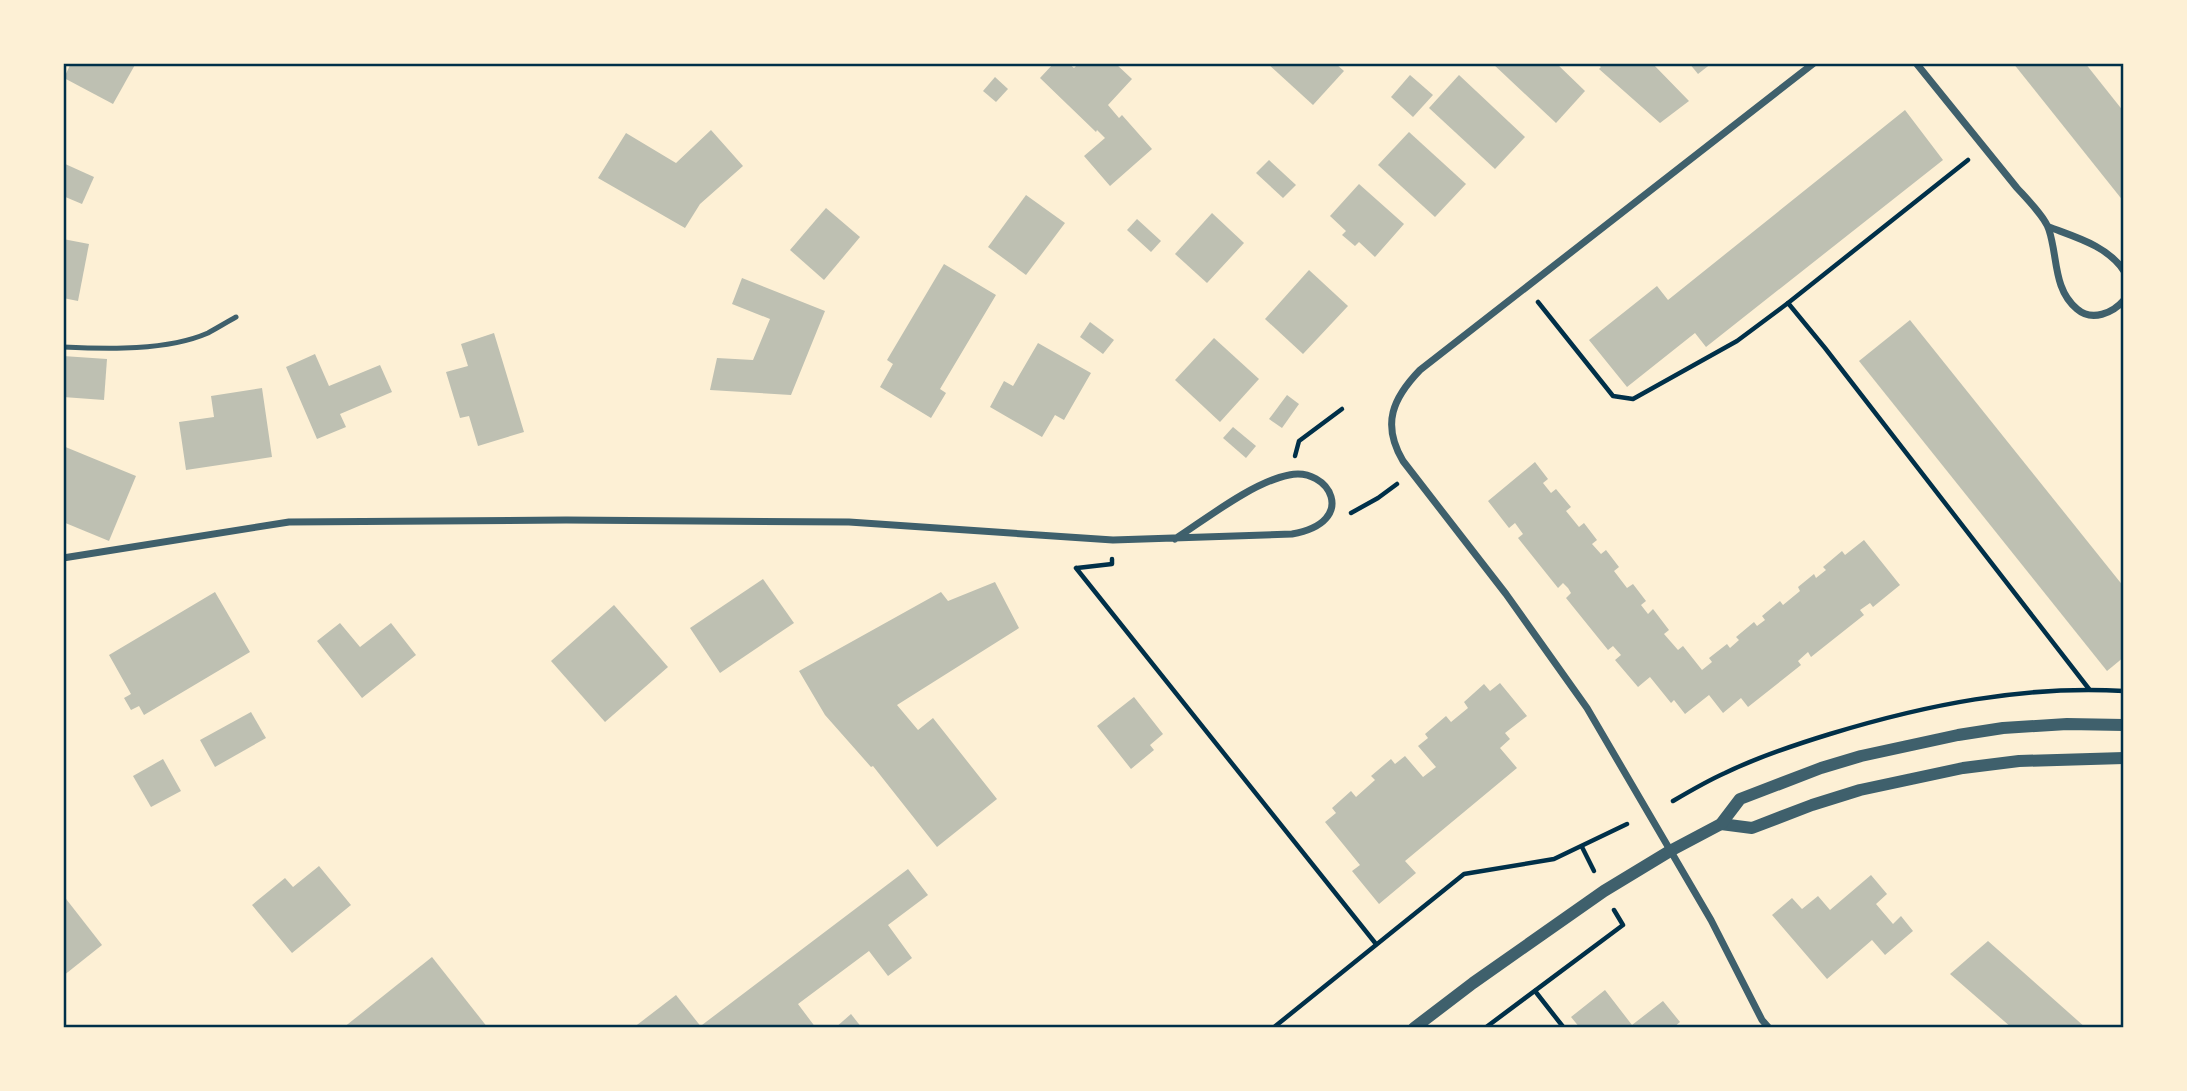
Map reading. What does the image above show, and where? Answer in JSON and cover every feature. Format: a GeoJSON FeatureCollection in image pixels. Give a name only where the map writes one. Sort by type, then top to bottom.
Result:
{"type":"FeatureCollection","features":[{"type":"Feature","properties":{"kind":"street"},"geometry":{"type":"LineString","coordinates":[[1769,1028],[1762,1020],[1711,920],[1615,754],[1558,665],[1397,451],[1391,416],[1396,399],[1420,369],[1814,63]]}},
{"type":"Feature","properties":{"kind":"street"},"geometry":{"type":"LineString","coordinates":[[1916,63],[2049,228],[2061,287],[2078,310],[2096,315],[2116,307],[2124,300]]}},
{"type":"Feature","properties":{"kind":"street"},"geometry":{"type":"LineString","coordinates":[[2049,228],[2105,252],[2120,264],[2124,271]]}},
{"type":"Feature","properties":{"kind":"street"},"geometry":{"type":"LineString","coordinates":[[63,558],[289,522],[849,522],[1113,540],[1175,539],[1292,534],[1320,526],[1332,509],[1332,497],[1327,488],[1316,479],[1303,474],[1291,474],[1247,493],[1175,539]]}},
{"type":"Feature","properties":{"kind":"street"},"geometry":{"type":"LineString","coordinates":[[1414,1028],[1586,904],[1670,850],[1721,824],[1740,799],[1821,768],[1945,737],[2067,724],[2124,725]]}},
{"type":"Feature","properties":{"kind":"street"},"geometry":{"type":"LineString","coordinates":[[1721,824],[1752,828],[1860,790],[1963,768],[2019,761],[2124,758]]}},
{"type":"Feature","properties":{"kind":"lane"},"geometry":{"type":"LineString","coordinates":[[63,347],[116,350],[187,340],[207,333],[236,317]]}},
{"type":"Feature","properties":{"kind":"path"},"geometry":{"type":"LineString","coordinates":[[1526,287],[1613,396],[1633,399],[1737,341],[1984,147]]}},
{"type":"Feature","properties":{"kind":"path"},"geometry":{"type":"LineString","coordinates":[[1788,303],[2089,689]]}},
{"type":"Feature","properties":{"kind":"path"},"geometry":{"type":"LineString","coordinates":[[1291,474],[1299,441],[1342,409]]}},
{"type":"Feature","properties":{"kind":"path"},"geometry":{"type":"LineString","coordinates":[[1326,519],[1350,514],[1378,498],[1411,473]]}},
{"type":"Feature","properties":{"kind":"path"},"geometry":{"type":"LineString","coordinates":[[1112,564],[1076,568],[1376,944]]}},
{"type":"Feature","properties":{"kind":"path"},"geometry":{"type":"LineString","coordinates":[[1273,1028],[1464,874],[1554,859],[1627,824]]}},
{"type":"Feature","properties":{"kind":"path"},"geometry":{"type":"LineString","coordinates":[[1485,1028],[1623,925]]}},
{"type":"Feature","properties":{"kind":"path"},"geometry":{"type":"LineString","coordinates":[[1535,991],[1564,1028]]}},
{"type":"Feature","properties":{"kind":"building"},"geometry":{"type":"Polygon","coordinates":[[[71,63],[136,63],[113,104],[64,78],[71,63]]]}},
{"type":"Feature","properties":{"kind":"building"},"geometry":{"type":"Polygon","coordinates":[[[1054,63],[1068,63],[1074,68],[1079,63],[1115,63],[1132,79],[1108,105],[1119,118],[1122,115],[1152,149],[1110,186],[1084,156],[1105,138],[1040,78],[1054,63]]]}},
{"type":"Feature","properties":{"kind":"building"},"geometry":{"type":"Polygon","coordinates":[[[1267,63],[1335,63],[1344,71],[1313,105],[1267,63]]]}},
{"type":"Feature","properties":{"kind":"building"},"geometry":{"type":"Polygon","coordinates":[[[1492,63],[1556,63],[1585,91],[1556,123],[1492,63]]]}},
{"type":"Feature","properties":{"kind":"building"},"geometry":{"type":"Polygon","coordinates":[[[1596,63],[1652,63],[1689,101],[1660,123],[1599,69],[1601,67],[1596,63]]]}},
{"type":"Feature","properties":{"kind":"building"},"geometry":{"type":"Polygon","coordinates":[[[1689,63],[1712,63],[1698,74],[1689,63]]]}},
{"type":"Feature","properties":{"kind":"building"},"geometry":{"type":"Polygon","coordinates":[[[2013,63],[2085,63],[2124,112],[2124,202],[2013,63]]]}},
{"type":"Feature","properties":{"kind":"building"},"geometry":{"type":"Polygon","coordinates":[[[1410,75],[1433,95],[1413,117],[1391,97],[1410,75]]]}},
{"type":"Feature","properties":{"kind":"building"},"geometry":{"type":"Polygon","coordinates":[[[1459,75],[1525,137],[1495,169],[1429,108],[1459,75]]]}},
{"type":"Feature","properties":{"kind":"building"},"geometry":{"type":"Polygon","coordinates":[[[995,77],[1008,89],[996,102],[983,91],[995,77]]]}},
{"type":"Feature","properties":{"kind":"building"},"geometry":{"type":"Polygon","coordinates":[[[1905,110],[1943,160],[1706,347],[1695,333],[1627,387],[1589,340],[1657,286],[1668,300],[1905,110]]]}},
{"type":"Feature","properties":{"kind":"building"},"geometry":{"type":"Polygon","coordinates":[[[711,130],[743,166],[700,204],[685,228],[598,178],[626,133],[676,163],[711,130]]]}},
{"type":"Feature","properties":{"kind":"building"},"geometry":{"type":"Polygon","coordinates":[[[1409,132],[1466,184],[1435,217],[1378,165],[1409,132]]]}},
{"type":"Feature","properties":{"kind":"building"},"geometry":{"type":"Polygon","coordinates":[[[1269,160],[1296,185],[1283,198],[1256,173],[1269,160]]]}},
{"type":"Feature","properties":{"kind":"building"},"geometry":{"type":"Polygon","coordinates":[[[63,163],[94,177],[82,204],[63,196],[63,163]]]}},
{"type":"Feature","properties":{"kind":"building"},"geometry":{"type":"Polygon","coordinates":[[[1359,184],[1404,224],[1375,257],[1359,242],[1355,246],[1342,235],[1346,231],[1330,216],[1359,184]]]}},
{"type":"Feature","properties":{"kind":"building"},"geometry":{"type":"Polygon","coordinates":[[[1026,195],[1065,223],[1026,275],[988,247],[1026,195]]]}},
{"type":"Feature","properties":{"kind":"building"},"geometry":{"type":"Polygon","coordinates":[[[826,208],[860,237],[824,280],[790,250],[826,208]]]}},
{"type":"Feature","properties":{"kind":"building"},"geometry":{"type":"Polygon","coordinates":[[[1212,213],[1244,243],[1207,283],[1175,254],[1212,213]]]}},
{"type":"Feature","properties":{"kind":"building"},"geometry":{"type":"Polygon","coordinates":[[[1137,219],[1161,241],[1151,252],[1127,230],[1137,219]]]}},
{"type":"Feature","properties":{"kind":"building"},"geometry":{"type":"Polygon","coordinates":[[[63,239],[89,244],[78,301],[63,298],[63,239]]]}},
{"type":"Feature","properties":{"kind":"building"},"geometry":{"type":"Polygon","coordinates":[[[944,264],[996,295],[940,389],[946,393],[931,418],[880,387],[893,364],[887,360],[944,264]]]}},
{"type":"Feature","properties":{"kind":"building"},"geometry":{"type":"Polygon","coordinates":[[[1309,270],[1348,306],[1303,354],[1265,319],[1309,270]]]}},
{"type":"Feature","properties":{"kind":"building"},"geometry":{"type":"Polygon","coordinates":[[[742,278],[825,311],[791,395],[710,390],[717,358],[753,360],[770,319],[732,304],[742,278]]]}},
{"type":"Feature","properties":{"kind":"building"},"geometry":{"type":"Polygon","coordinates":[[[1910,320],[2124,587],[2124,657],[2107,671],[1859,361],[1910,320]]]}},
{"type":"Feature","properties":{"kind":"building"},"geometry":{"type":"Polygon","coordinates":[[[1090,322],[1114,340],[1103,354],[1080,337],[1090,322]]]}},
{"type":"Feature","properties":{"kind":"building"},"geometry":{"type":"Polygon","coordinates":[[[494,333],[524,432],[478,446],[469,416],[460,418],[446,372],[468,366],[461,344],[494,333]]]}},
{"type":"Feature","properties":{"kind":"building"},"geometry":{"type":"Polygon","coordinates":[[[1214,338],[1259,379],[1220,422],[1175,380],[1214,338]]]}},
{"type":"Feature","properties":{"kind":"building"},"geometry":{"type":"Polygon","coordinates":[[[1038,343],[1091,373],[1064,420],[1055,415],[1042,437],[990,407],[1004,381],[1013,386],[1038,343]]]}},
{"type":"Feature","properties":{"kind":"building"},"geometry":{"type":"Polygon","coordinates":[[[315,354],[329,386],[380,365],[392,392],[340,414],[346,427],[317,439],[286,367],[315,354]]]}},
{"type":"Feature","properties":{"kind":"building"},"geometry":{"type":"Polygon","coordinates":[[[63,356],[107,359],[104,400],[63,397],[63,356]]]}},
{"type":"Feature","properties":{"kind":"building"},"geometry":{"type":"Polygon","coordinates":[[[262,388],[272,457],[186,470],[179,422],[214,417],[211,396],[262,388]]]}},
{"type":"Feature","properties":{"kind":"building"},"geometry":{"type":"Polygon","coordinates":[[[1287,395],[1299,404],[1282,428],[1269,419],[1287,395]]]}},
{"type":"Feature","properties":{"kind":"building"},"geometry":{"type":"Polygon","coordinates":[[[1233,427],[1256,446],[1246,458],[1223,438],[1233,427]]]}},
{"type":"Feature","properties":{"kind":"building"},"geometry":{"type":"Polygon","coordinates":[[[63,446],[136,476],[109,541],[63,522],[63,446]]]}},
{"type":"Feature","properties":{"kind":"building"},"geometry":{"type":"Polygon","coordinates":[[[1535,462],[1548,479],[1543,483],[1551,493],[1556,489],[1571,507],[1566,511],[1579,527],[1584,523],[1597,540],[1592,544],[1601,554],[1606,550],[1619,567],[1614,571],[1627,588],[1633,584],[1646,601],[1641,605],[1648,614],[1653,609],[1669,630],[1664,634],[1678,650],[1683,646],[1702,670],[1712,662],[1709,658],[1727,644],[1730,648],[1739,640],[1736,637],[1754,622],[1757,626],[1765,620],[1762,616],[1780,601],[1783,605],[1800,591],[1798,587],[1814,574],[1816,578],[1826,570],[1823,567],[1842,551],[1845,555],[1864,540],[1900,585],[1873,607],[1870,603],[1860,610],[1864,615],[1811,657],[1808,652],[1798,661],[1801,665],[1748,707],[1741,698],[1723,713],[1709,695],[1685,714],[1674,700],[1671,703],[1650,677],[1638,687],[1615,660],[1621,655],[1613,646],[1608,650],[1566,598],[1571,593],[1568,588],[1563,583],[1558,588],[1518,538],[1523,534],[1515,523],[1509,528],[1488,501],[1535,462]]]}},
{"type":"Feature","properties":{"kind":"building"},"geometry":{"type":"Polygon","coordinates":[[[763,579],[794,623],[720,673],[690,628],[763,579]]]}},
{"type":"Feature","properties":{"kind":"building"},"geometry":{"type":"Polygon","coordinates":[[[995,582],[1019,628],[897,705],[918,730],[933,718],[997,799],[937,847],[873,766],[871,767],[825,715],[799,671],[941,592],[948,601],[995,582]]]}},
{"type":"Feature","properties":{"kind":"building"},"geometry":{"type":"Polygon","coordinates":[[[215,592],[250,652],[144,715],[139,706],[131,710],[124,698],[131,694],[109,655],[215,592]]]}},
{"type":"Feature","properties":{"kind":"building"},"geometry":{"type":"Polygon","coordinates":[[[614,605],[668,667],[605,722],[551,661],[614,605]]]}},
{"type":"Feature","properties":{"kind":"building"},"geometry":{"type":"Polygon","coordinates":[[[340,623],[360,647],[391,623],[416,655],[362,698],[317,641],[340,623]]]}},
{"type":"Feature","properties":{"kind":"building"},"geometry":{"type":"Polygon","coordinates":[[[1500,683],[1527,716],[1505,733],[1510,739],[1500,748],[1517,768],[1405,861],[1416,873],[1379,904],[1352,871],[1360,865],[1325,822],[1336,813],[1332,808],[1351,791],[1356,797],[1375,780],[1371,776],[1391,759],[1395,764],[1405,756],[1423,777],[1436,767],[1418,746],[1428,738],[1425,734],[1446,716],[1451,722],[1468,708],[1464,702],[1484,684],[1490,691],[1500,683]]]}},
{"type":"Feature","properties":{"kind":"building"},"geometry":{"type":"Polygon","coordinates":[[[1134,697],[1163,734],[1150,745],[1154,750],[1131,769],[1097,726],[1134,697]]]}},
{"type":"Feature","properties":{"kind":"building"},"geometry":{"type":"Polygon","coordinates":[[[251,712],[266,738],[215,767],[200,740],[251,712]]]}},
{"type":"Feature","properties":{"kind":"building"},"geometry":{"type":"Polygon","coordinates":[[[163,759],[181,791],[151,807],[133,776],[163,759]]]}},
{"type":"Feature","properties":{"kind":"building"},"geometry":{"type":"Polygon","coordinates":[[[319,866],[351,905],[292,953],[252,905],[285,878],[293,887],[319,866]]]}},
{"type":"Feature","properties":{"kind":"building"},"geometry":{"type":"Polygon","coordinates":[[[908,869],[928,895],[888,925],[912,958],[888,976],[869,951],[798,1004],[816,1028],[705,1028],[702,1025],[908,869]]]}},
{"type":"Feature","properties":{"kind":"building"},"geometry":{"type":"Polygon","coordinates":[[[1871,875],[1887,894],[1876,904],[1893,924],[1901,916],[1913,931],[1885,955],[1872,940],[1827,979],[1772,915],[1792,898],[1802,909],[1818,896],[1830,910],[1871,875]]]}},
{"type":"Feature","properties":{"kind":"building"},"geometry":{"type":"Polygon","coordinates":[[[63,895],[102,945],[63,976],[63,895]]]}},
{"type":"Feature","properties":{"kind":"building"},"geometry":{"type":"Polygon","coordinates":[[[1988,941],[2086,1028],[2012,1028],[1950,974],[1988,941]]]}},
{"type":"Feature","properties":{"kind":"building"},"geometry":{"type":"Polygon","coordinates":[[[432,957],[488,1028],[343,1028],[432,957]]]}},
{"type":"Feature","properties":{"kind":"building"},"geometry":{"type":"Polygon","coordinates":[[[1605,990],[1632,1025],[1663,1001],[1680,1022],[1673,1028],[1580,1028],[1571,1017],[1605,990]]]}},
{"type":"Feature","properties":{"kind":"building"},"geometry":{"type":"Polygon","coordinates":[[[676,995],[702,1028],[633,1028],[676,995]]]}},
{"type":"Feature","properties":{"kind":"building"},"geometry":{"type":"Polygon","coordinates":[[[851,1014],[862,1028],[835,1028],[851,1014]]]}}]}
